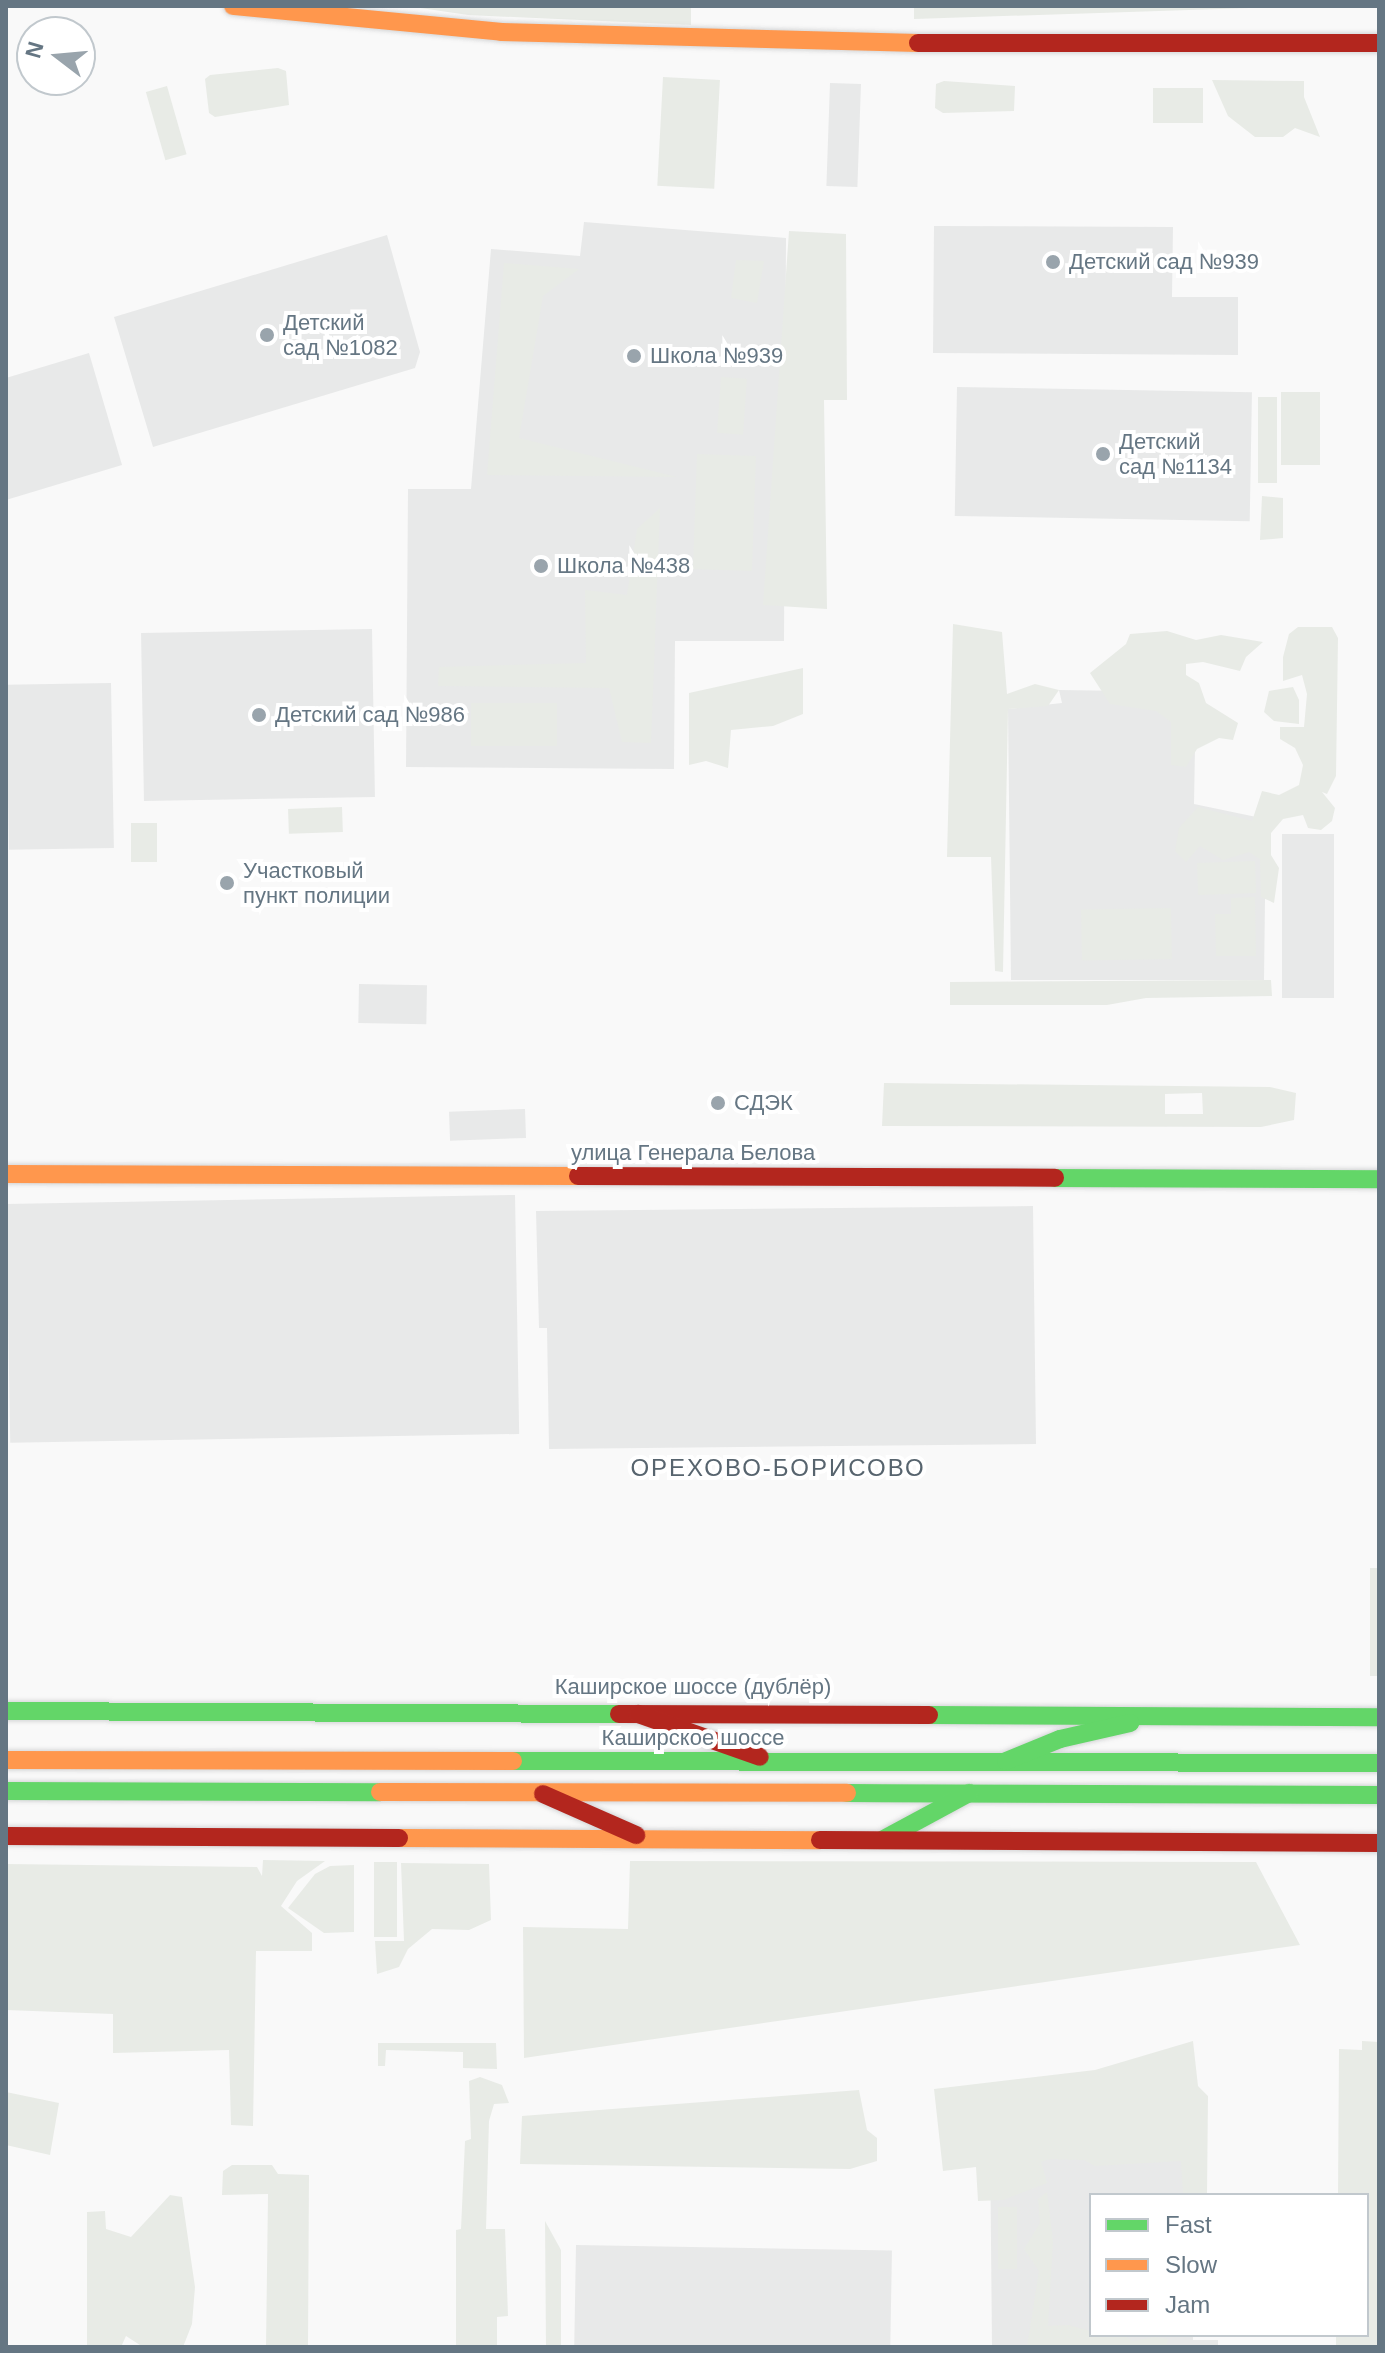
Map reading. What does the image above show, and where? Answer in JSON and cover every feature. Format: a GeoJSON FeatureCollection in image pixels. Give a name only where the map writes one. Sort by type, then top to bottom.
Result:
{"type":"FeatureCollection","features":[{"type":"Feature","properties":{"kind":"main road"},"geometry":{"type":"LineString","coordinates":[[233,6],[501,32],[769,43],[1379,43]]}},
{"type":"Feature","properties":{"kind":"main road","name":"улица Генерала Белова"},"geometry":{"type":"LineString","coordinates":[[6,1174],[1379,1179]]}},
{"type":"Feature","properties":{"kind":"main road"},"geometry":{"type":"LineString","coordinates":[[630,1710],[690,1737],[778,1763]]}},
{"type":"Feature","properties":{"kind":"main road","name":"Каширское шоссе (дублёр)"},"geometry":{"type":"LineString","coordinates":[[6,1711],[630,1710],[1379,1717]]}},
{"type":"Feature","properties":{"kind":"main road"},"geometry":{"type":"LineString","coordinates":[[997,1764],[1060,1739],[1166,1715]]}},
{"type":"Feature","properties":{"kind":"main road"},"geometry":{"type":"LineString","coordinates":[[6,1748],[39,1760]]}},
{"type":"Feature","properties":{"kind":"main road","name":"Каширское шоссе"},"geometry":{"type":"LineString","coordinates":[[6,1760],[1379,1763]]}},
{"type":"Feature","properties":{"kind":"main road"},"geometry":{"type":"LineString","coordinates":[[6,1791],[1379,1795]]}},
{"type":"Feature","properties":{"kind":"main road"},"geometry":{"type":"LineString","coordinates":[[537,1791],[648,1839]]}},
{"type":"Feature","properties":{"kind":"main road"},"geometry":{"type":"LineString","coordinates":[[883,1840],[969,1793]]}},
{"type":"Feature","properties":{"kind":"main road"},"geometry":{"type":"LineString","coordinates":[[6,1836],[1379,1843]]}},
{"type":"Feature","properties":{"kind":"shaded area"},"geometry":{"type":"Polygon","coordinates":[[[407,6],[691,6],[691,25],[468,15],[407,6]]]}},
{"type":"Feature","properties":{"kind":"shaded area"},"geometry":{"type":"Polygon","coordinates":[[[914,6],[1314,6],[914,19],[914,6]]]}},
{"type":"Feature","properties":{"kind":"shaded area"},"geometry":{"type":"Polygon","coordinates":[[[278,68],[286,71],[289,105],[215,117],[209,113],[205,79],[210,75],[278,68]]]}},
{"type":"Feature","properties":{"kind":"shaded area"},"geometry":{"type":"Polygon","coordinates":[[[663,77],[720,80],[714,189],[657,186],[663,77]]]}},
{"type":"Feature","properties":{"kind":"shaded area"},"geometry":{"type":"Polygon","coordinates":[[[1212,80],[1304,81],[1304,97],[1320,137],[1295,128],[1283,137],[1255,137],[1228,116],[1212,80]]]}},
{"type":"Feature","properties":{"kind":"shaded area"},"geometry":{"type":"Polygon","coordinates":[[[944,81],[1015,86],[1014,111],[943,113],[935,108],[936,84],[944,81]]]}},
{"type":"Feature","properties":{"kind":"shaded area"},"geometry":{"type":"Polygon","coordinates":[[[830,83],[861,84],[857,187],[826,186],[830,83]]]}},
{"type":"Feature","properties":{"kind":"shaded area"},"geometry":{"type":"Polygon","coordinates":[[[167,86],[187,154],[165,160],[146,92],[167,86]]]}},
{"type":"Feature","properties":{"kind":"shaded area"},"geometry":{"type":"Polygon","coordinates":[[[1153,88],[1203,88],[1203,123],[1153,123],[1153,88]]]}},
{"type":"Feature","properties":{"kind":"shaded area"},"geometry":{"type":"Polygon","coordinates":[[[584,222],[786,238],[784,641],[675,641],[674,769],[406,767],[408,489],[471,489],[491,249],[580,256],[584,222]]]}},
{"type":"Feature","properties":{"kind":"shaded area","name":"Детский сад №939"},"geometry":{"type":"Polygon","coordinates":[[[934,226],[1173,227],[1172,297],[1238,297],[1238,355],[933,353],[934,226]]]}},
{"type":"Feature","properties":{"kind":"shaded area"},"geometry":{"type":"Polygon","coordinates":[[[789,231],[846,234],[847,400],[824,400],[827,609],[763,605],[789,231]]]}},
{"type":"Feature","properties":{"kind":"shaded area","name":"Детский сад №1082"},"geometry":{"type":"Polygon","coordinates":[[[387,235],[420,352],[415,368],[153,447],[114,317],[387,235]]]}},
{"type":"Feature","properties":{"kind":"shaded area"},"geometry":{"type":"Polygon","coordinates":[[[736,260],[764,261],[757,303],[731,298],[736,260]]]}},
{"type":"Feature","properties":{"kind":"shaded area"},"geometry":{"type":"Polygon","coordinates":[[[504,263],[579,269],[543,296],[519,438],[677,477],[487,475],[504,263]]]}},
{"type":"Feature","properties":{"kind":"shaded area"},"geometry":{"type":"Polygon","coordinates":[[[89,353],[122,465],[6,500],[6,378],[89,353]]]}},
{"type":"Feature","properties":{"kind":"shaded area"},"geometry":{"type":"Polygon","coordinates":[[[721,377],[747,379],[743,435],[717,433],[721,377]]]}},
{"type":"Feature","properties":{"kind":"shaded area","name":"Детский сад №1134"},"geometry":{"type":"Polygon","coordinates":[[[957,387],[1252,392],[1250,521],[955,516],[957,387]]]}},
{"type":"Feature","properties":{"kind":"shaded area"},"geometry":{"type":"Polygon","coordinates":[[[1281,392],[1320,392],[1320,465],[1281,465],[1281,392]]]}},
{"type":"Feature","properties":{"kind":"shaded area"},"geometry":{"type":"Polygon","coordinates":[[[1258,397],[1277,397],[1277,483],[1258,483],[1258,397]]]}},
{"type":"Feature","properties":{"kind":"shaded area"},"geometry":{"type":"Polygon","coordinates":[[[697,454],[756,456],[752,571],[693,569],[697,454]]]}},
{"type":"Feature","properties":{"kind":"shaded area"},"geometry":{"type":"Polygon","coordinates":[[[1262,496],[1283,498],[1283,538],[1260,540],[1262,496]]]}},
{"type":"Feature","properties":{"kind":"shaded area"},"geometry":{"type":"Polygon","coordinates":[[[660,508],[651,743],[622,742],[609,688],[438,686],[439,667],[586,663],[585,590],[627,595],[637,529],[660,508]]]}},
{"type":"Feature","properties":{"kind":"shaded area"},"geometry":{"type":"Polygon","coordinates":[[[953,624],[1002,632],[1007,694],[1035,684],[1059,690],[1048,706],[1008,709],[1003,972],[995,971],[991,857],[947,857],[953,624]]]}},
{"type":"Feature","properties":{"kind":"shaded area"},"geometry":{"type":"Polygon","coordinates":[[[1298,627],[1332,627],[1338,638],[1336,776],[1327,794],[1322,792],[1335,808],[1332,821],[1321,830],[1308,828],[1303,815],[1283,819],[1271,833],[1271,855],[1279,868],[1274,903],[1261,897],[1260,859],[1249,852],[1223,860],[1200,846],[1186,862],[1175,851],[1179,828],[1198,807],[1252,821],[1262,791],[1279,795],[1299,785],[1303,765],[1295,748],[1280,739],[1280,727],[1304,727],[1307,694],[1302,675],[1283,681],[1283,657],[1289,634],[1298,627]]]}},
{"type":"Feature","properties":{"kind":"shaded area","name":"Детский сад №986"},"geometry":{"type":"Polygon","coordinates":[[[372,629],[375,797],[144,801],[141,633],[372,629]]]}},
{"type":"Feature","properties":{"kind":"shaded area"},"geometry":{"type":"Polygon","coordinates":[[[1167,631],[1196,640],[1221,635],[1263,642],[1246,657],[1240,671],[1203,662],[1186,664],[1186,675],[1199,683],[1206,703],[1238,723],[1233,740],[1219,738],[1197,749],[1186,767],[1171,765],[1171,722],[1156,711],[1110,704],[1090,673],[1126,644],[1130,634],[1167,631]]]}},
{"type":"Feature","properties":{"kind":"shaded area"},"geometry":{"type":"Polygon","coordinates":[[[803,668],[803,714],[773,726],[731,730],[728,768],[706,761],[689,765],[689,693],[803,668]]]}},
{"type":"Feature","properties":{"kind":"shaded area"},"geometry":{"type":"Polygon","coordinates":[[[111,683],[114,848],[9,850],[6,685],[111,683]]]}},
{"type":"Feature","properties":{"kind":"shaded area"},"geometry":{"type":"Polygon","coordinates":[[[1293,687],[1299,700],[1299,724],[1274,721],[1264,712],[1269,691],[1293,687]]]}},
{"type":"Feature","properties":{"kind":"shaded area"},"geometry":{"type":"Polygon","coordinates":[[[1059,690],[1196,692],[1194,804],[1266,819],[1264,980],[1011,980],[1008,709],[1062,703],[1059,690]]]}},
{"type":"Feature","properties":{"kind":"shaded area"},"geometry":{"type":"Polygon","coordinates":[[[471,703],[557,703],[557,746],[471,746],[471,703]]]}},
{"type":"Feature","properties":{"kind":"shaded area"},"geometry":{"type":"Polygon","coordinates":[[[342,807],[343,832],[289,834],[288,809],[342,807]]]}},
{"type":"Feature","properties":{"kind":"shaded area"},"geometry":{"type":"Polygon","coordinates":[[[131,823],[157,823],[157,862],[131,862],[131,823]]]}},
{"type":"Feature","properties":{"kind":"shaded area"},"geometry":{"type":"Polygon","coordinates":[[[1282,834],[1334,834],[1334,998],[1282,998],[1282,834]]]}},
{"type":"Feature","properties":{"kind":"shaded area"},"geometry":{"type":"Polygon","coordinates":[[[1255,861],[1256,893],[1198,895],[1197,863],[1255,861]]]}},
{"type":"Feature","properties":{"kind":"shaded area"},"geometry":{"type":"Polygon","coordinates":[[[1255,897],[1256,956],[1216,956],[1215,914],[1231,914],[1231,898],[1255,897]]]}},
{"type":"Feature","properties":{"kind":"shaded area"},"geometry":{"type":"Polygon","coordinates":[[[1171,908],[1172,959],[1082,961],[1081,910],[1171,908]]]}},
{"type":"Feature","properties":{"kind":"shaded area"},"geometry":{"type":"Polygon","coordinates":[[[1271,980],[1272,996],[1146,998],[1107,1005],[950,1005],[950,982],[1271,980]]]}},
{"type":"Feature","properties":{"kind":"shaded area"},"geometry":{"type":"Polygon","coordinates":[[[359,984],[427,985],[426,1024],[358,1023],[359,984]]]}},
{"type":"Feature","properties":{"kind":"shaded area"},"geometry":{"type":"Polygon","coordinates":[[[884,1083],[1270,1087],[1296,1093],[1294,1120],[1261,1127],[882,1126],[884,1083]],[[1202,1093],[1165,1094],[1165,1114],[1203,1114],[1202,1093]]]}},
{"type":"Feature","properties":{"kind":"shaded area"},"geometry":{"type":"Polygon","coordinates":[[[525,1109],[526,1138],[450,1141],[449,1112],[525,1109]]]}},
{"type":"Feature","properties":{"kind":"shaded area"},"geometry":{"type":"Polygon","coordinates":[[[515,1195],[519,1434],[10,1443],[6,1204],[515,1195]]]}},
{"type":"Feature","properties":{"kind":"shaded area"},"geometry":{"type":"Polygon","coordinates":[[[1033,1206],[1036,1444],[549,1449],[547,1328],[539,1328],[536,1211],[1033,1206]]]}},
{"type":"Feature","properties":{"kind":"shaded area"},"geometry":{"type":"Polygon","coordinates":[[[1370,1568],[1379,1568],[1379,1676],[1370,1676],[1370,1568]]]}},
{"type":"Feature","properties":{"kind":"shaded area"},"geometry":{"type":"Polygon","coordinates":[[[263,1860],[325,1861],[297,1881],[281,1906],[312,1933],[312,1951],[256,1951],[253,2126],[231,2125],[229,2050],[113,2053],[113,2014],[6,2010],[6,1864],[257,1867],[262,1876],[263,1860]]]}},
{"type":"Feature","properties":{"kind":"shaded area"},"geometry":{"type":"Polygon","coordinates":[[[630,1861],[1256,1862],[1300,1945],[524,2058],[523,1927],[628,1929],[630,1861]]]}},
{"type":"Feature","properties":{"kind":"shaded area"},"geometry":{"type":"Polygon","coordinates":[[[374,1862],[397,1862],[397,1937],[374,1937],[374,1862]]]}},
{"type":"Feature","properties":{"kind":"shaded area"},"geometry":{"type":"Polygon","coordinates":[[[401,1863],[489,1864],[491,1920],[469,1930],[432,1929],[408,1949],[399,1967],[377,1974],[375,1941],[404,1941],[401,1863]]]}},
{"type":"Feature","properties":{"kind":"shaded area"},"geometry":{"type":"Polygon","coordinates":[[[354,1865],[354,1932],[324,1933],[288,1908],[315,1874],[330,1866],[354,1865]]]}},
{"type":"Feature","properties":{"kind":"shaded area"},"geometry":{"type":"Polygon","coordinates":[[[1193,2041],[1198,2086],[1208,2096],[1207,2193],[1183,2193],[1181,2161],[1095,2166],[1084,2160],[1050,2159],[1041,2162],[1047,2183],[1003,2200],[978,2201],[976,2167],[943,2171],[934,2089],[1095,2070],[1193,2041]]]}},
{"type":"Feature","properties":{"kind":"shaded area"},"geometry":{"type":"Polygon","coordinates":[[[1362,2041],[1379,2042],[1379,2347],[1336,2347],[1336,2337],[1369,2337],[1369,2193],[1338,2193],[1339,2049],[1362,2050],[1362,2041]]]}},
{"type":"Feature","properties":{"kind":"shaded area"},"geometry":{"type":"Polygon","coordinates":[[[378,2043],[496,2043],[497,2069],[463,2068],[463,2052],[386,2050],[385,2066],[378,2066],[378,2043]]]}},
{"type":"Feature","properties":{"kind":"shaded area"},"geometry":{"type":"Polygon","coordinates":[[[480,2077],[502,2085],[509,2103],[494,2104],[489,2121],[486,2229],[505,2229],[508,2316],[497,2317],[497,2347],[456,2347],[456,2230],[461,2229],[465,2141],[471,2139],[469,2081],[480,2077]]]}},
{"type":"Feature","properties":{"kind":"shaded area"},"geometry":{"type":"Polygon","coordinates":[[[859,2090],[867,2130],[877,2138],[877,2161],[850,2169],[520,2164],[522,2116],[859,2090]]]}},
{"type":"Feature","properties":{"kind":"shaded area"},"geometry":{"type":"Polygon","coordinates":[[[6,2092],[59,2103],[50,2155],[6,2145],[6,2092]]]}},
{"type":"Feature","properties":{"kind":"shaded area"},"geometry":{"type":"Polygon","coordinates":[[[1194,2104],[1194,2193],[1089,2193],[1089,2337],[1193,2337],[1193,2340],[1218,2340],[1218,2347],[992,2347],[990,2136],[1194,2104]]]}},
{"type":"Feature","properties":{"kind":"shaded area"},"geometry":{"type":"Polygon","coordinates":[[[232,2165],[272,2165],[278,2174],[309,2175],[308,2347],[266,2347],[268,2194],[222,2195],[223,2171],[232,2165]]]}},
{"type":"Feature","properties":{"kind":"shaded area"},"geometry":{"type":"Polygon","coordinates":[[[1047,2192],[1053,2241],[1048,2326],[1068,2325],[1089,2330],[1089,2337],[1127,2337],[1133,2341],[1154,2337],[1168,2339],[1166,2347],[1027,2347],[1039,2271],[1024,2249],[1040,2223],[1038,2199],[1047,2192]]]}},
{"type":"Feature","properties":{"kind":"shaded area"},"geometry":{"type":"Polygon","coordinates":[[[170,2195],[182,2197],[195,2287],[192,2324],[183,2347],[143,2347],[126,2336],[121,2347],[87,2347],[87,2212],[105,2211],[106,2229],[131,2237],[170,2195]]]}},
{"type":"Feature","properties":{"kind":"shaded area"},"geometry":{"type":"Polygon","coordinates":[[[998,2207],[1017,2207],[1017,2269],[998,2269],[998,2207]]]}},
{"type":"Feature","properties":{"kind":"shaded area"},"geometry":{"type":"Polygon","coordinates":[[[545,2221],[561,2250],[561,2347],[546,2347],[545,2221]]]}},
{"type":"Feature","properties":{"kind":"shaded area"},"geometry":{"type":"Polygon","coordinates":[[[576,2245],[892,2251],[890,2347],[574,2347],[576,2245]]]}},
{"type":"Feature","properties":{"kind":"traffic: fast"},"geometry":{"type":"LineString","coordinates":[[1055,1178],[1379,1179]]}},
{"type":"Feature","properties":{"kind":"traffic: fast"},"geometry":{"type":"LineString","coordinates":[[6,1711],[619,1714]]}},
{"type":"Feature","properties":{"kind":"traffic: fast"},"geometry":{"type":"LineString","coordinates":[[929,1715],[1379,1717]]}},
{"type":"Feature","properties":{"kind":"traffic: fast"},"geometry":{"type":"LineString","coordinates":[[1006,1761],[1060,1739],[1130,1723]]}},
{"type":"Feature","properties":{"kind":"traffic: fast"},"geometry":{"type":"LineString","coordinates":[[513,1761],[1379,1763]]}},
{"type":"Feature","properties":{"kind":"traffic: fast"},"geometry":{"type":"LineString","coordinates":[[6,1791],[380,1792]]}},
{"type":"Feature","properties":{"kind":"traffic: fast"},"geometry":{"type":"LineString","coordinates":[[847,1793],[1379,1795]]}},
{"type":"Feature","properties":{"kind":"traffic: fast"},"geometry":{"type":"LineString","coordinates":[[884,1839],[969,1793]]}},
{"type":"Feature","properties":{"kind":"traffic: slow"},"geometry":{"type":"LineString","coordinates":[[233,6],[501,32],[918,43]]}},
{"type":"Feature","properties":{"kind":"traffic: slow"},"geometry":{"type":"LineString","coordinates":[[6,1174],[578,1176]]}},
{"type":"Feature","properties":{"kind":"traffic: slow"},"geometry":{"type":"LineString","coordinates":[[6,1760],[513,1761]]}},
{"type":"Feature","properties":{"kind":"traffic: slow"},"geometry":{"type":"LineString","coordinates":[[380,1792],[847,1793]]}},
{"type":"Feature","properties":{"kind":"traffic: slow"},"geometry":{"type":"LineString","coordinates":[[399,1838],[820,1840]]}},
{"type":"Feature","properties":{"kind":"traffic: jam"},"geometry":{"type":"LineString","coordinates":[[918,43],[1379,43]]}},
{"type":"Feature","properties":{"kind":"traffic: jam"},"geometry":{"type":"LineString","coordinates":[[578,1176],[1055,1178]]}},
{"type":"Feature","properties":{"kind":"traffic: jam"},"geometry":{"type":"LineString","coordinates":[[619,1714],[929,1715]]}},
{"type":"Feature","properties":{"kind":"traffic: jam"},"geometry":{"type":"LineString","coordinates":[[638,1714],[760,1757]]}},
{"type":"Feature","properties":{"kind":"traffic: jam"},"geometry":{"type":"LineString","coordinates":[[543,1794],[636,1835]]}},
{"type":"Feature","properties":{"kind":"traffic: jam"},"geometry":{"type":"LineString","coordinates":[[6,1836],[399,1838]]}},
{"type":"Feature","properties":{"kind":"traffic: jam"},"geometry":{"type":"LineString","coordinates":[[820,1840],[1379,1843]]}},
{"type":"Feature","properties":{"kind":"place","name":"Детский сад №939"},"geometry":{"type":"Point","coordinates":[1053,262]}},
{"type":"Feature","properties":{"kind":"place","name":"Детский сад №1082"},"geometry":{"type":"Point","coordinates":[267,335]}},
{"type":"Feature","properties":{"kind":"place","name":"Школа №939"},"geometry":{"type":"Point","coordinates":[634,356]}},
{"type":"Feature","properties":{"kind":"place","name":"Детский сад №1134"},"geometry":{"type":"Point","coordinates":[1103,454]}},
{"type":"Feature","properties":{"kind":"place","name":"Школа №438"},"geometry":{"type":"Point","coordinates":[541,566]}},
{"type":"Feature","properties":{"kind":"place","name":"Детский сад №986"},"geometry":{"type":"Point","coordinates":[259,715]}},
{"type":"Feature","properties":{"kind":"place","name":"Участковый пункт полиции"},"geometry":{"type":"Point","coordinates":[227,883]}},
{"type":"Feature","properties":{"kind":"place","name":"СДЭК"},"geometry":{"type":"Point","coordinates":[718,1103]}},
{"type":"Feature","properties":{"kind":"district","name":"ОРЕХОВО-БОРИСОВО"},"geometry":{"type":"Point","coordinates":[778,1468]}}]}
